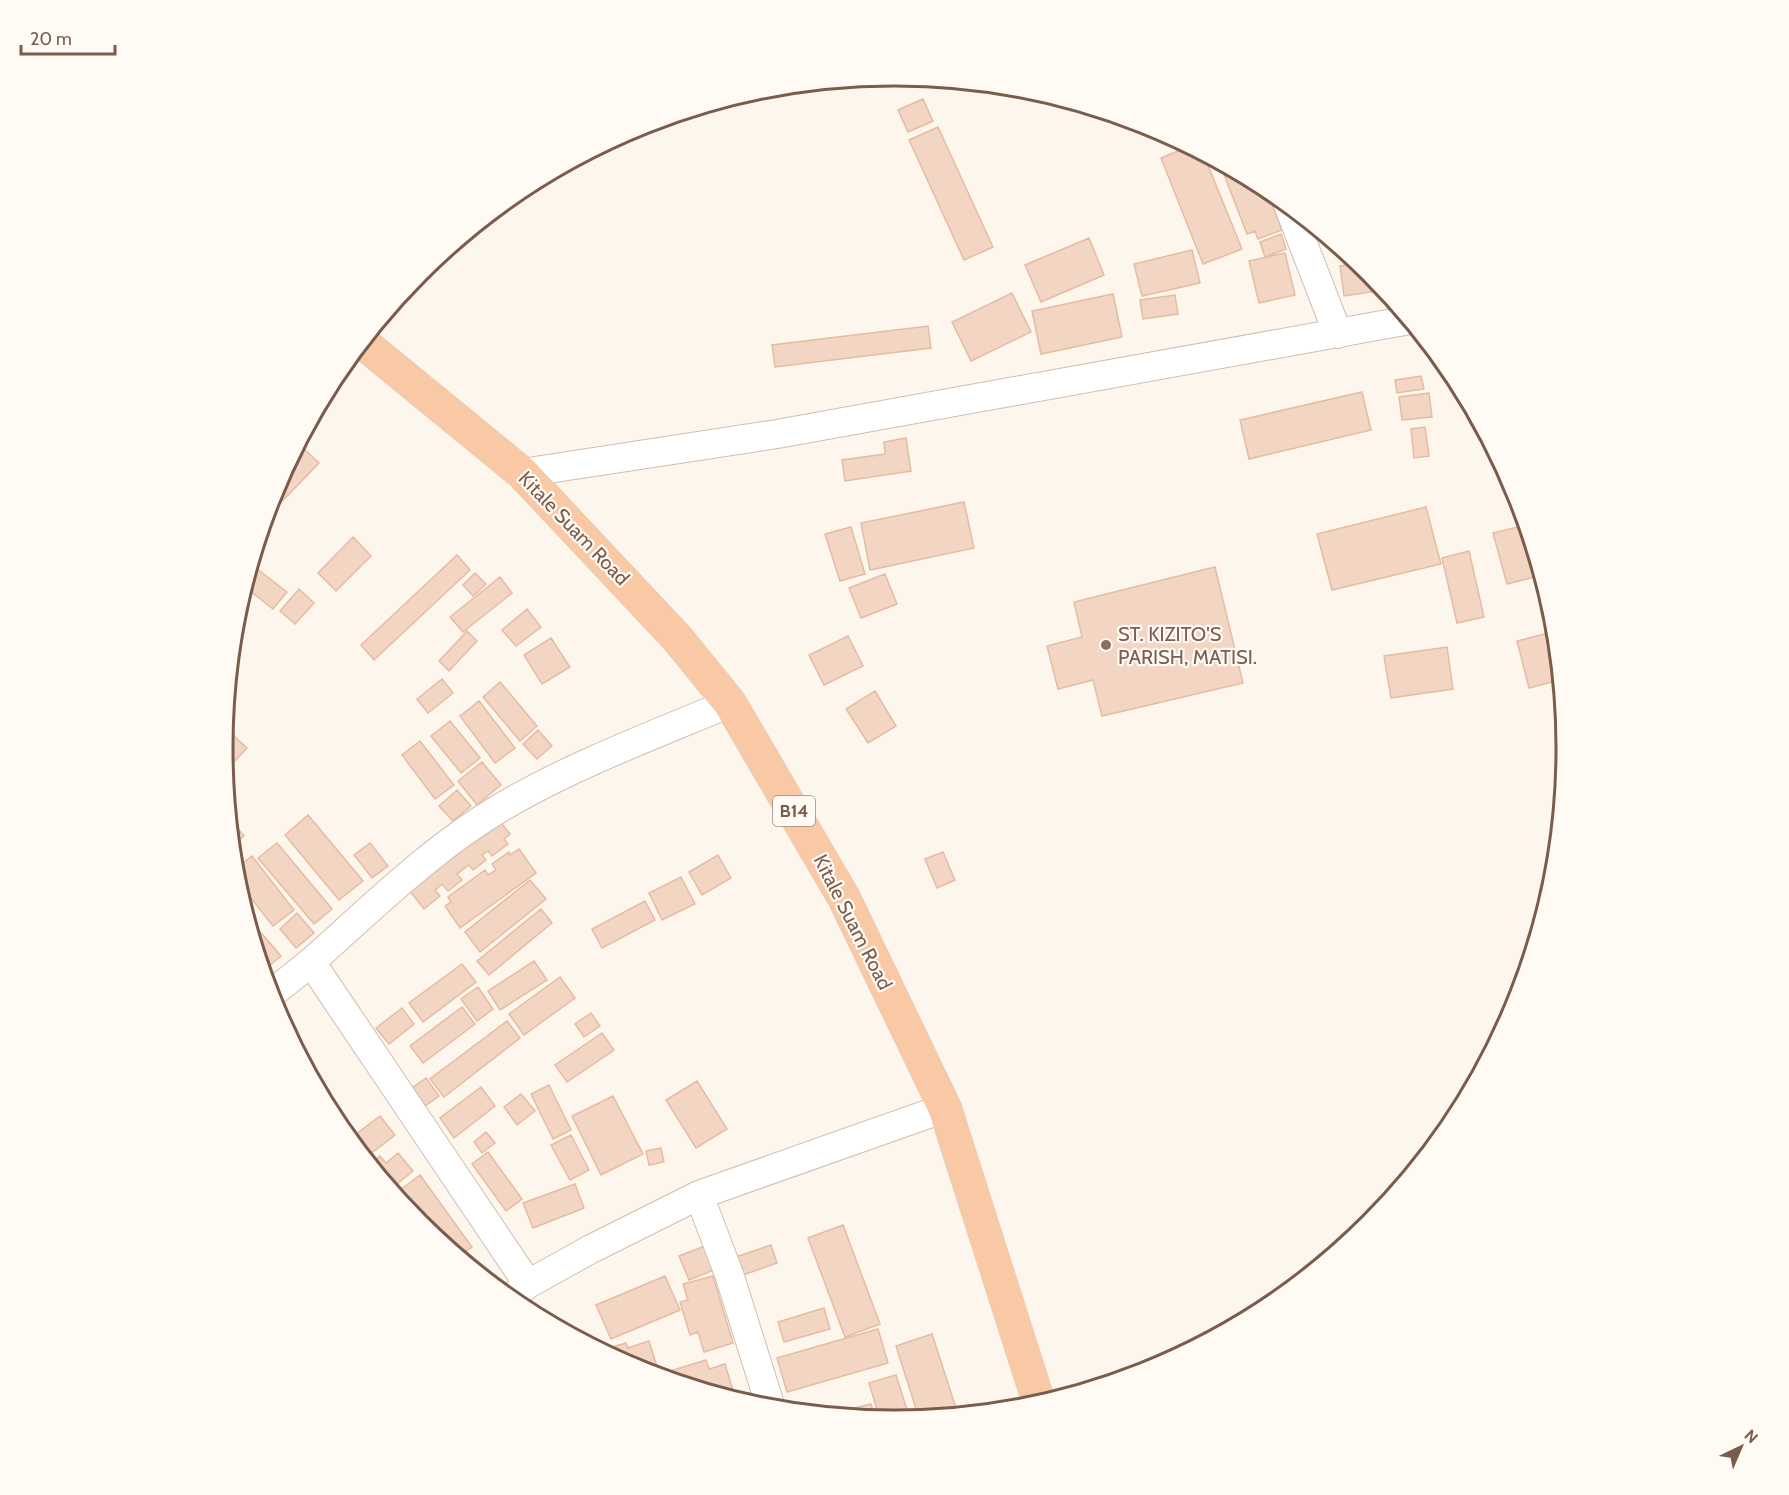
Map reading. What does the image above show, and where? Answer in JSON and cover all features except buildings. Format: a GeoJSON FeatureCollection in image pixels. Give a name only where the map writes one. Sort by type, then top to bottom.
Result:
{"type":"FeatureCollection","features":[{"type":"Feature","properties":{"kind":"highway","name":"Kitale Suam Road"},"geometry":{"type":"LineString","coordinates":[[367,346],[522,473],[677,638],[730,703],[844,898],[945,1108],[1036,1394]]}},
{"type":"Feature","properties":{"kind":"street"},"geometry":{"type":"LineString","coordinates":[[1293,219],[1338,334]]}},
{"type":"Feature","properties":{"kind":"street"},"geometry":{"type":"LineString","coordinates":[[522,473],[789,432],[1401,322]]}},
{"type":"Feature","properties":{"kind":"street"},"geometry":{"type":"LineString","coordinates":[[278,988],[406,878],[502,807],[614,752],[730,703]]}},
{"type":"Feature","properties":{"kind":"street"},"geometry":{"type":"LineString","coordinates":[[311,962],[519,1291],[699,1195],[945,1108]]}},
{"type":"Feature","properties":{"kind":"street"},"geometry":{"type":"LineString","coordinates":[[699,1195],[730,1277],[768,1397]]}},
{"type":"Feature","properties":{"kind":"place","name":"ST. KIZITO'S PARISH, MATISI."},"geometry":{"type":"Point","coordinates":[1106,645]}}]}
